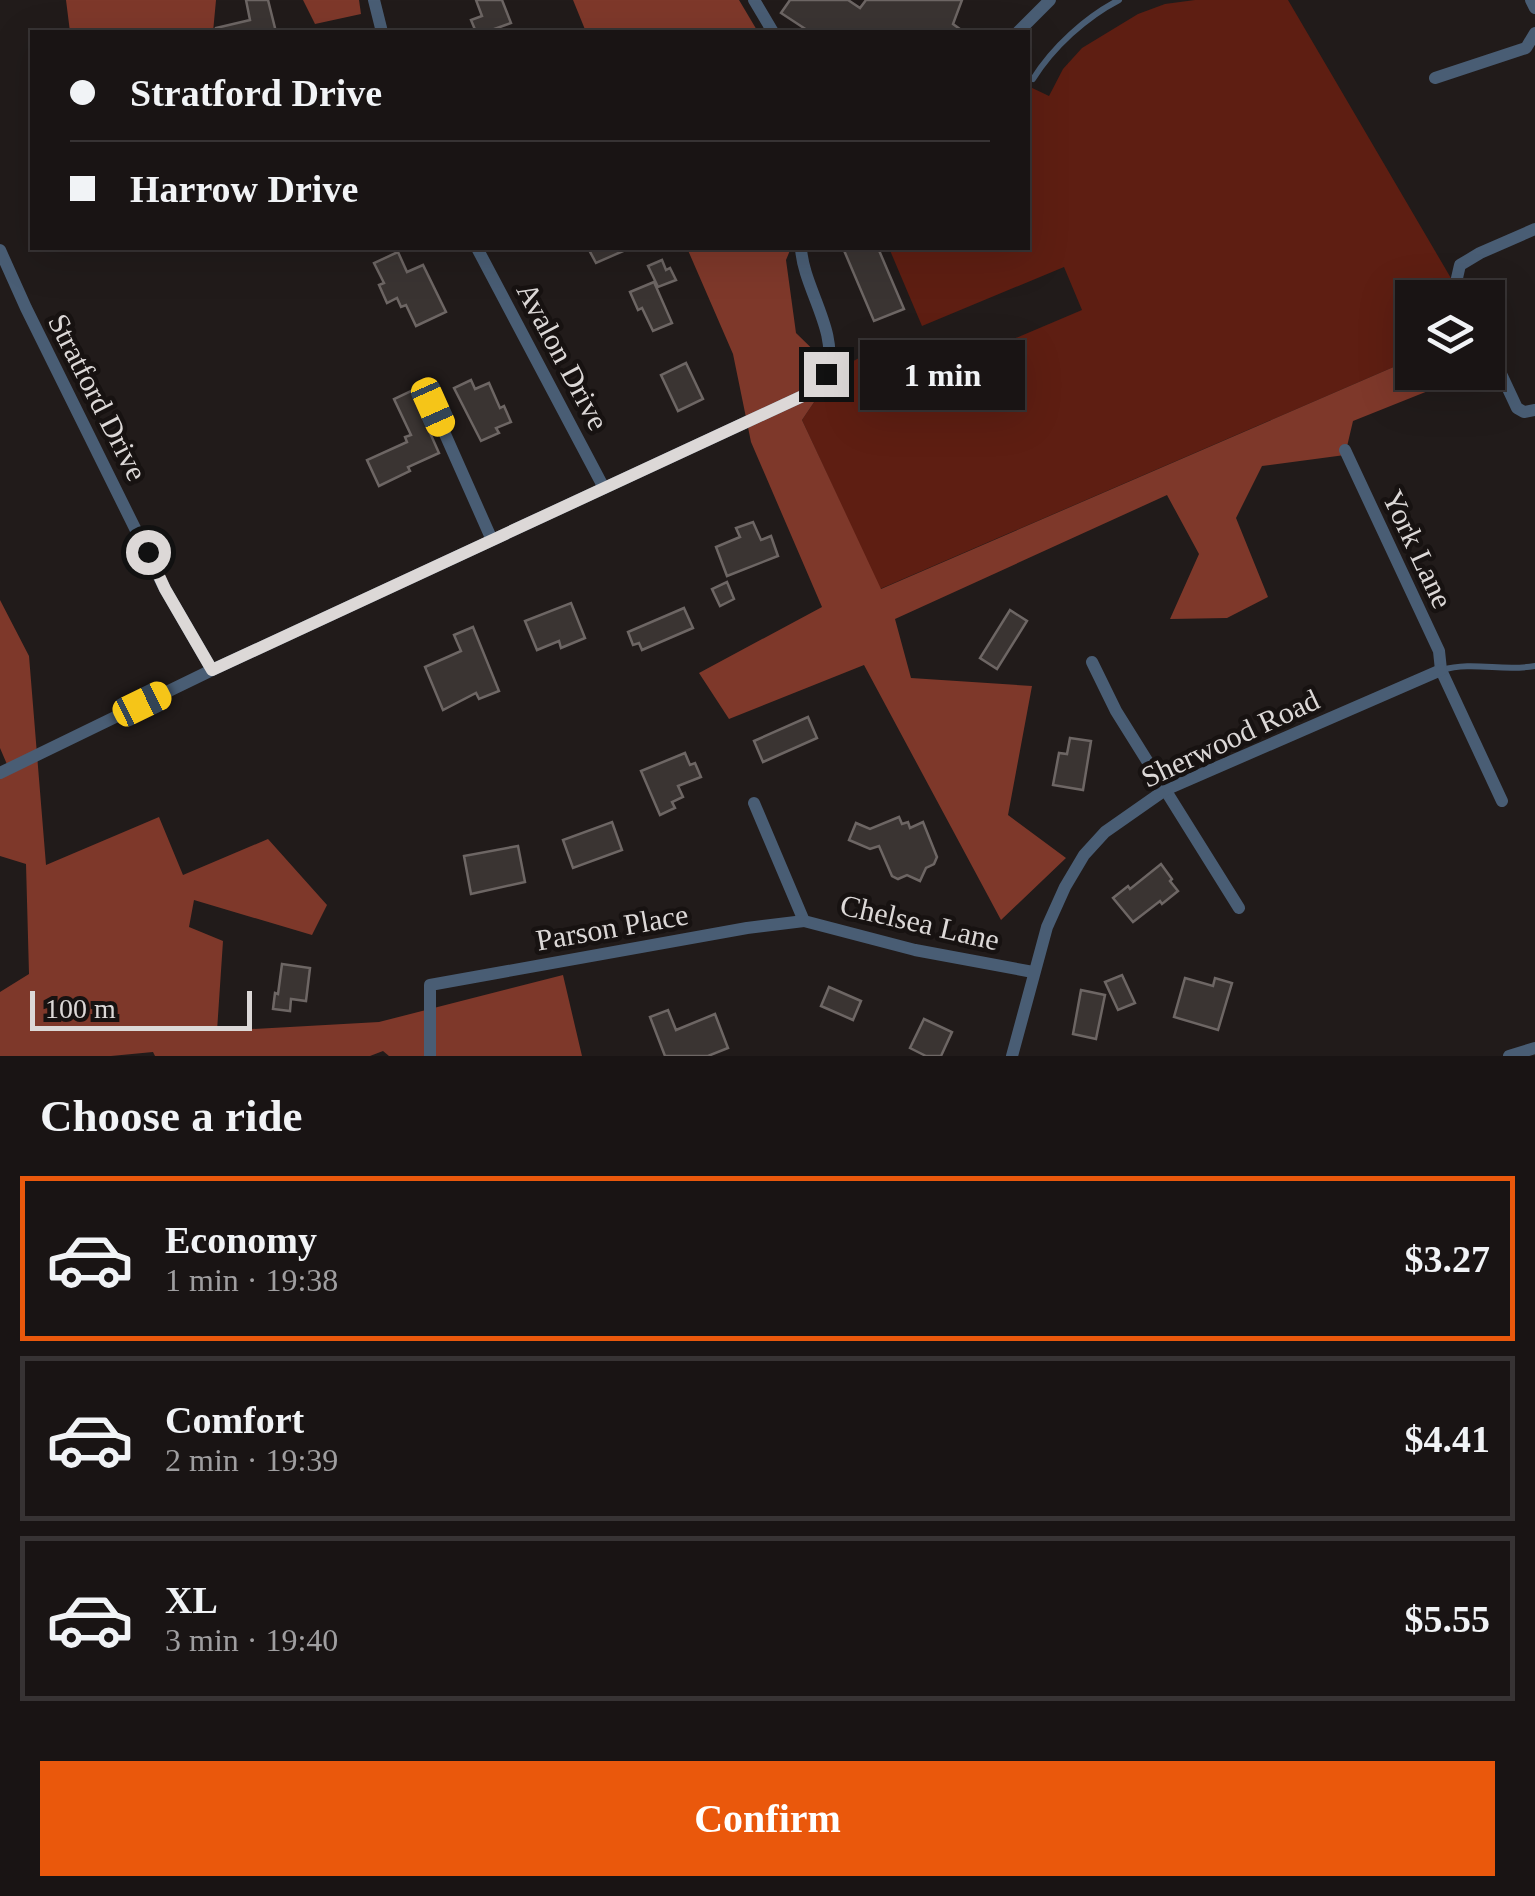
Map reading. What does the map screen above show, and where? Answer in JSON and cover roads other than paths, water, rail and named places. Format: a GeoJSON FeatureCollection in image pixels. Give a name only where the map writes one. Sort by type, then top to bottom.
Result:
{"type":"FeatureCollection","features":[{"type":"Feature","properties":{"kind":"street"},"geometry":{"type":"LineString","coordinates":[[374,0],[382,30]]}},
{"type":"Feature","properties":{"kind":"street"},"geometry":{"type":"LineString","coordinates":[[754,0],[773,30]]}},
{"type":"Feature","properties":{"kind":"street"},"geometry":{"type":"LineString","coordinates":[[1020,30],[1050,0]]}},
{"type":"Feature","properties":{"kind":"street"},"geometry":{"type":"LineString","coordinates":[[1531,0],[1535,8]]}},
{"type":"Feature","properties":{"kind":"street"},"geometry":{"type":"LineString","coordinates":[[1435,78],[1526,48],[1535,33]]}},
{"type":"Feature","properties":{"kind":"street"},"geometry":{"type":"LineString","coordinates":[[1458,280],[1460,265],[1480,252],[1535,229]]}},
{"type":"Feature","properties":{"kind":"street","name":"Stratford Drive"},"geometry":{"type":"LineString","coordinates":[[0,250],[165,589],[212,670]]}},
{"type":"Feature","properties":{"kind":"street","name":"Avalon Drive"},"geometry":{"type":"LineString","coordinates":[[478,250],[604,488]]}},
{"type":"Feature","properties":{"kind":"street"},"geometry":{"type":"LineString","coordinates":[[0,773],[212,670],[807,394],[826,374],[830,346],[802,266],[801,250]]}},
{"type":"Feature","properties":{"kind":"street"},"geometry":{"type":"LineString","coordinates":[[1505,382],[1517,408],[1524,412],[1535,410]]}},
{"type":"Feature","properties":{"kind":"street"},"geometry":{"type":"LineString","coordinates":[[433,407],[492,540]]}},
{"type":"Feature","properties":{"kind":"street","name":"York Lane"},"geometry":{"type":"LineString","coordinates":[[1345,450],[1439,651],[1440,670],[1502,801]]}},
{"type":"Feature","properties":{"kind":"street"},"geometry":{"type":"LineString","coordinates":[[1092,662],[1116,711],[1239,908]]}},
{"type":"Feature","properties":{"kind":"street","name":"Sherwood Road"},"geometry":{"type":"LineString","coordinates":[[1012,1056],[1047,927],[1064,888],[1104,832],[1165,790],[1440,670]]}},
{"type":"Feature","properties":{"kind":"street","name":"Chelsea Lane"},"geometry":{"type":"LineString","coordinates":[[754,804],[804,921],[915,950],[1033,972]]}},
{"type":"Feature","properties":{"kind":"street","name":"Parson Place"},"geometry":{"type":"LineString","coordinates":[[430,1056],[430,985],[804,921]]}},
{"type":"Feature","properties":{"kind":"street"},"geometry":{"type":"LineString","coordinates":[[1508,1056],[1535,1048]]}},
{"type":"Feature","properties":{"kind":"lane"},"geometry":{"type":"LineString","coordinates":[[1030,77],[1070,36],[1103,8],[1119,0]]}},
{"type":"Feature","properties":{"kind":"lane"},"geometry":{"type":"LineString","coordinates":[[1440,670],[1459,665],[1518,669],[1535,666]]}}]}
